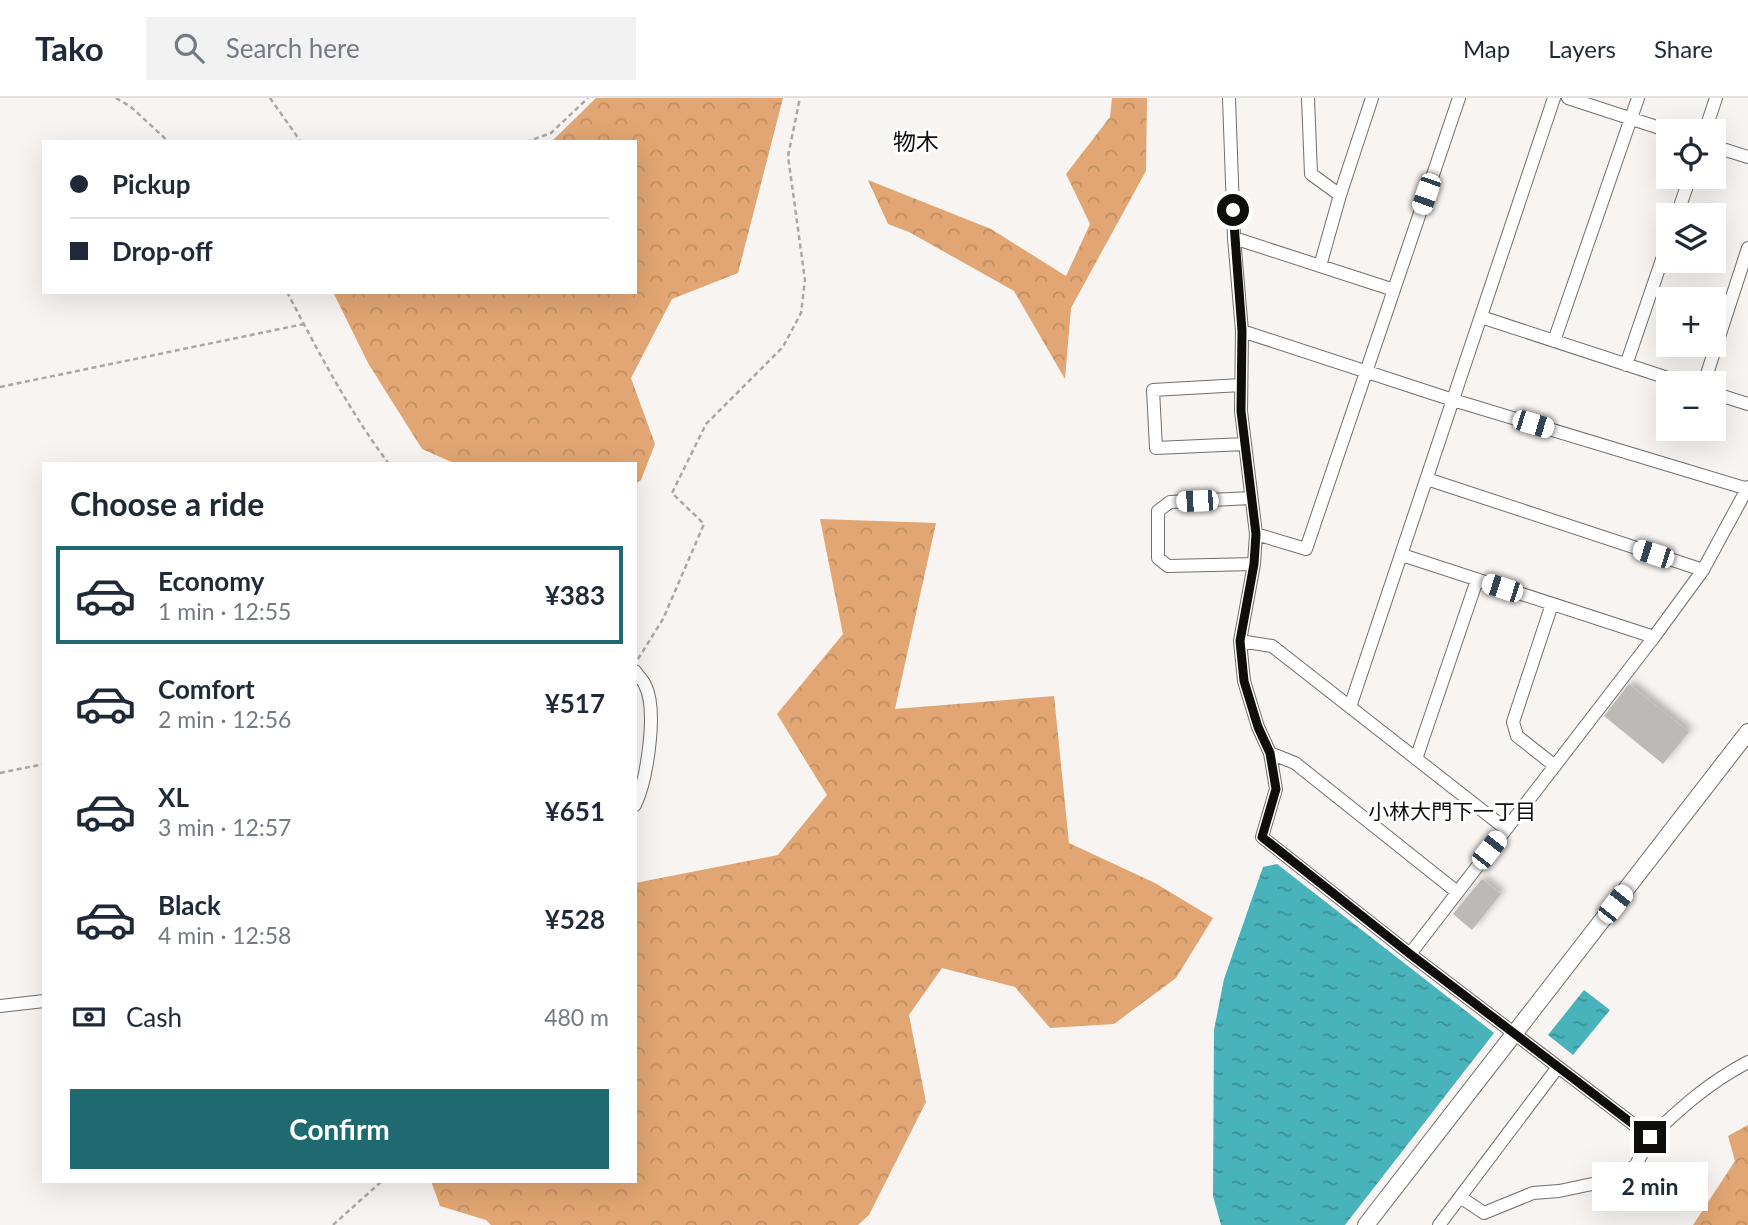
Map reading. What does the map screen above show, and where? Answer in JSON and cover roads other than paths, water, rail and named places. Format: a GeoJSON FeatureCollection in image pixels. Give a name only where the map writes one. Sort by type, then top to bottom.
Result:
{"type":"FeatureCollection","features":[{"type":"Feature","properties":{"kind":"street"},"geometry":{"type":"LineString","coordinates":[[1229,98],[1234,238],[1242,331],[1241,411],[1256,534],[1254,564],[1240,641],[1244,681],[1258,727],[1270,753],[1276,789],[1262,837],[1650,1137]]}},
{"type":"Feature","properties":{"kind":"street"},"geometry":{"type":"LineString","coordinates":[[1308,98],[1311,174],[1340,195]]}},
{"type":"Feature","properties":{"kind":"street"},"geometry":{"type":"LineString","coordinates":[[1320,266],[1372,98]]}},
{"type":"Feature","properties":{"kind":"street"},"geometry":{"type":"LineString","coordinates":[[1256,534],[1306,549],[1459,98]]}},
{"type":"Feature","properties":{"kind":"street"},"geometry":{"type":"LineString","coordinates":[[1350,707],[1554,98]]}},
{"type":"Feature","properties":{"kind":"street"},"geometry":{"type":"LineString","coordinates":[[1567,98],[1656,127]]}},
{"type":"Feature","properties":{"kind":"street"},"geometry":{"type":"LineString","coordinates":[[1554,341],[1639,98]]}},
{"type":"Feature","properties":{"kind":"street"},"geometry":{"type":"LineString","coordinates":[[1709,119],[1716,98]]}},
{"type":"Feature","properties":{"kind":"street"},"geometry":{"type":"LineString","coordinates":[[1726,150],[1748,157]]}},
{"type":"Feature","properties":{"kind":"street"},"geometry":{"type":"LineString","coordinates":[[1234,238],[1394,290]]}},
{"type":"Feature","properties":{"kind":"street"},"geometry":{"type":"LineString","coordinates":[[1708,371],[1748,248]]}},
{"type":"Feature","properties":{"kind":"street"},"geometry":{"type":"LineString","coordinates":[[1626,365],[1657,273]]}},
{"type":"Feature","properties":{"kind":"street"},"geometry":{"type":"LineString","coordinates":[[1481,317],[1656,374]]}},
{"type":"Feature","properties":{"kind":"street"},"geometry":{"type":"LineString","coordinates":[[1242,331],[1453,400],[1748,488],[1703,570],[1654,638],[1410,954]]}},
{"type":"Feature","properties":{"kind":"street"},"geometry":{"type":"LineString","coordinates":[[1241,385],[1153,390],[1156,448],[1245,444]]}},
{"type":"Feature","properties":{"kind":"street"},"geometry":{"type":"LineString","coordinates":[[1726,397],[1748,404]]}},
{"type":"Feature","properties":{"kind":"street"},"geometry":{"type":"LineString","coordinates":[[1427,480],[1703,570]]}},
{"type":"Feature","properties":{"kind":"street"},"geometry":{"type":"LineString","coordinates":[[1251,498],[1170,502],[1158,511],[1158,558],[1168,566],[1254,564]]}},
{"type":"Feature","properties":{"kind":"street"},"geometry":{"type":"LineString","coordinates":[[1402,555],[1654,638]]}},
{"type":"Feature","properties":{"kind":"street"},"geometry":{"type":"LineString","coordinates":[[1416,759],[1477,580]]}},
{"type":"Feature","properties":{"kind":"street"},"geometry":{"type":"LineString","coordinates":[[1552,604],[1513,722],[1517,736],[1555,766]]}},
{"type":"Feature","properties":{"kind":"street"},"geometry":{"type":"LineString","coordinates":[[1240,641],[1272,646],[1506,829]]}},
{"type":"Feature","properties":{"kind":"street"},"geometry":{"type":"LineString","coordinates":[[637,674],[646,686],[650,712],[649,746],[642,788],[637,800]]}},
{"type":"Feature","properties":{"kind":"street"},"geometry":{"type":"LineString","coordinates":[[1366,1225],[1748,732]]}},
{"type":"Feature","properties":{"kind":"street"},"geometry":{"type":"LineString","coordinates":[[1270,753],[1295,763],[1457,892]]}},
{"type":"Feature","properties":{"kind":"street"},"geometry":{"type":"LineString","coordinates":[[0,1006],[42,1001]]}},
{"type":"Feature","properties":{"kind":"street"},"geometry":{"type":"LineString","coordinates":[[1460,1197],[1484,1213],[1533,1193],[1559,1191],[1616,1179],[1636,1166],[1650,1137],[1688,1102],[1718,1078],[1748,1062]]}},
{"type":"Feature","properties":{"kind":"street"},"geometry":{"type":"LineString","coordinates":[[1438,1225],[1558,1067]]}},
{"type":"Feature","properties":{"kind":"water"},"geometry":{"type":"Polygon","coordinates":[[[1277,864],[1494,1033],[1345,1225],[1221,1225],[1213,1196],[1214,1030],[1224,979],[1263,867],[1277,864]]]}},
{"type":"Feature","properties":{"kind":"water"},"geometry":{"type":"Polygon","coordinates":[[[1584,990],[1610,1010],[1573,1055],[1548,1035],[1584,990]]]}},
{"type":"Feature","properties":{"kind":"district","name":"物木"},"geometry":{"type":"Point","coordinates":[916,141]}},
{"type":"Feature","properties":{"kind":"district","name":"小林大門下一丁目"},"geometry":{"type":"Point","coordinates":[1452,810]}}]}
